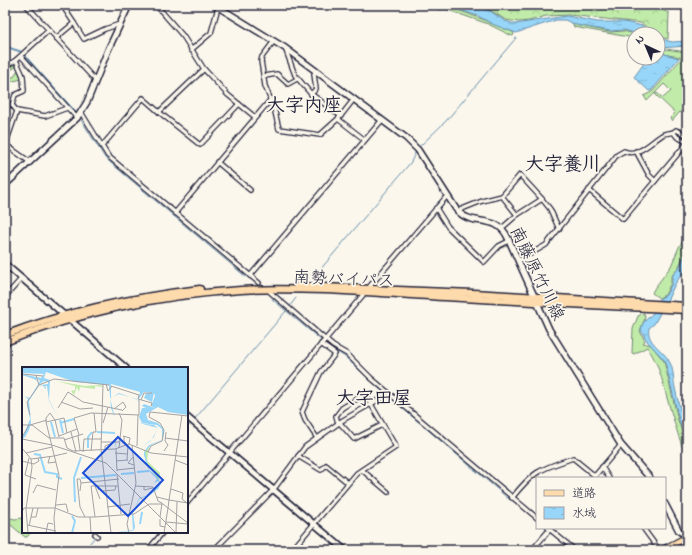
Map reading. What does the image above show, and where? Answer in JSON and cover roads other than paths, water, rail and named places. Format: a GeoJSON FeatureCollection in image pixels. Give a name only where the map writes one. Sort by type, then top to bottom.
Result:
{"type":"FeatureCollection","features":[{"type":"Feature","properties":{"kind":"highway","name":"南勢バイパス"},"geometry":{"type":"LineString","coordinates":[[5,335],[65,315],[152,295],[239,286],[315,286],[534,300]]}},
{"type":"Feature","properties":{"kind":"highway","name":"南勢バイパス"},"geometry":{"type":"LineString","coordinates":[[5,342],[70,320],[154,300],[243,290],[353,292],[687,306]]}},
{"type":"Feature","properties":{"kind":"highway","name":"南勢バイパス"},"geometry":{"type":"LineString","coordinates":[[636,305],[687,310]]}},
{"type":"Feature","properties":{"kind":"main road"},"geometry":{"type":"LineString","coordinates":[[5,185],[77,118],[96,81],[129,5]]}},
{"type":"Feature","properties":{"kind":"main road","name":"南藤原竹川線"},"geometry":{"type":"LineString","coordinates":[[218,6],[285,48],[406,138],[417,149],[458,211],[468,219],[490,222],[502,228],[518,261],[534,300],[557,343],[621,445],[649,477]]}},
{"type":"Feature","properties":{"kind":"main road"},"geometry":{"type":"LineString","coordinates":[[662,550],[687,536],[679,531],[666,506]]}},
{"type":"Feature","properties":{"kind":"street"},"geometry":{"type":"LineString","coordinates":[[26,5],[96,81]]}},
{"type":"Feature","properties":{"kind":"street"},"geometry":{"type":"LineString","coordinates":[[62,5],[84,39],[105,29],[121,24]]}},
{"type":"Feature","properties":{"kind":"street"},"geometry":{"type":"LineString","coordinates":[[156,5],[183,36],[204,69],[239,104],[255,117]]}},
{"type":"Feature","properties":{"kind":"street"},"geometry":{"type":"LineString","coordinates":[[191,50],[211,33],[218,6]]}},
{"type":"Feature","properties":{"kind":"street"},"geometry":{"type":"LineString","coordinates":[[56,38],[74,23]]}},
{"type":"Feature","properties":{"kind":"street"},"geometry":{"type":"LineString","coordinates":[[5,67],[16,60],[49,30]]}},
{"type":"Feature","properties":{"kind":"street"},"geometry":{"type":"LineString","coordinates":[[274,41],[262,57],[266,86],[280,130],[320,135],[339,118],[354,99]]}},
{"type":"Feature","properties":{"kind":"street"},"geometry":{"type":"LineString","coordinates":[[285,48],[297,78],[311,94],[365,140]]}},
{"type":"Feature","properties":{"kind":"street"},"geometry":{"type":"LineString","coordinates":[[22,54],[77,118]]}},
{"type":"Feature","properties":{"kind":"street"},"geometry":{"type":"LineString","coordinates":[[16,60],[21,70],[24,87],[23,93],[15,95],[12,105],[17,111],[45,116],[67,108]]}},
{"type":"Feature","properties":{"kind":"street"},"geometry":{"type":"LineString","coordinates":[[159,112],[204,69]]}},
{"type":"Feature","properties":{"kind":"street"},"geometry":{"type":"LineString","coordinates":[[311,94],[316,89],[314,74],[316,71]]}},
{"type":"Feature","properties":{"kind":"street"},"geometry":{"type":"LineString","coordinates":[[265,76],[277,74],[288,84],[297,78]]}},
{"type":"Feature","properties":{"kind":"street"},"geometry":{"type":"LineString","coordinates":[[102,146],[143,98],[200,145],[239,104]]}},
{"type":"Feature","properties":{"kind":"street"},"geometry":{"type":"LineString","coordinates":[[175,213],[271,98]]}},
{"type":"Feature","properties":{"kind":"street"},"geometry":{"type":"LineString","coordinates":[[17,111],[6,146],[30,162]]}},
{"type":"Feature","properties":{"kind":"street"},"geometry":{"type":"LineString","coordinates":[[81,112],[108,156],[259,283]]}},
{"type":"Feature","properties":{"kind":"street"},"geometry":{"type":"LineString","coordinates":[[250,276],[382,120]]}},
{"type":"Feature","properties":{"kind":"street"},"geometry":{"type":"LineString","coordinates":[[518,261],[544,247],[614,158],[624,151],[641,150],[663,135],[674,133],[676,130],[687,135]]}},
{"type":"Feature","properties":{"kind":"street"},"geometry":{"type":"LineString","coordinates":[[589,190],[623,219],[687,143],[677,137],[674,133]]}},
{"type":"Feature","properties":{"kind":"street"},"geometry":{"type":"LineString","coordinates":[[636,151],[649,175],[655,181]]}},
{"type":"Feature","properties":{"kind":"street"},"geometry":{"type":"LineString","coordinates":[[217,162],[250,190]]}},
{"type":"Feature","properties":{"kind":"street"},"geometry":{"type":"LineString","coordinates":[[458,211],[482,201],[502,196],[520,175],[550,210],[559,229]]}},
{"type":"Feature","properties":{"kind":"street"},"geometry":{"type":"LineString","coordinates":[[370,286],[447,196]]}},
{"type":"Feature","properties":{"kind":"street"},"geometry":{"type":"LineString","coordinates":[[502,196],[517,215]]}},
{"type":"Feature","properties":{"kind":"street"},"geometry":{"type":"LineString","coordinates":[[502,228],[517,215],[542,199]]}},
{"type":"Feature","properties":{"kind":"street"},"geometry":{"type":"LineString","coordinates":[[436,208],[448,227],[484,262],[499,246],[509,241]]}},
{"type":"Feature","properties":{"kind":"street"},"geometry":{"type":"LineString","coordinates":[[6,266],[22,278],[125,367]]}},
{"type":"Feature","properties":{"kind":"street"},"geometry":{"type":"LineString","coordinates":[[5,297],[22,278]]}},
{"type":"Feature","properties":{"kind":"street"},"geometry":{"type":"LineString","coordinates":[[270,292],[335,354],[321,372],[302,412],[317,438]]}},
{"type":"Feature","properties":{"kind":"street"},"geometry":{"type":"LineString","coordinates":[[188,502],[363,295]]}},
{"type":"Feature","properties":{"kind":"street"},"geometry":{"type":"LineString","coordinates":[[323,342],[347,354],[387,394],[536,517]]}},
{"type":"Feature","properties":{"kind":"street"},"geometry":{"type":"LineString","coordinates":[[289,550],[296,545],[348,483],[362,470],[396,446],[382,425],[365,394],[342,408],[336,416],[339,423],[354,439],[382,425]]}},
{"type":"Feature","properties":{"kind":"street"},"geometry":{"type":"LineString","coordinates":[[214,550],[274,489],[298,456],[317,438],[387,394]]}},
{"type":"Feature","properties":{"kind":"street"},"geometry":{"type":"LineString","coordinates":[[188,418],[346,550]]}},
{"type":"Feature","properties":{"kind":"street"},"geometry":{"type":"LineString","coordinates":[[512,498],[525,481],[535,472],[573,458],[594,477],[621,445]]}},
{"type":"Feature","properties":{"kind":"street"},"geometry":{"type":"LineString","coordinates":[[298,456],[321,470],[326,465],[348,483]]}},
{"type":"Feature","properties":{"kind":"street"},"geometry":{"type":"LineString","coordinates":[[602,467],[608,477]]}},
{"type":"Feature","properties":{"kind":"street"},"geometry":{"type":"LineString","coordinates":[[362,470],[388,492]]}},
{"type":"Feature","properties":{"kind":"street"},"geometry":{"type":"LineString","coordinates":[[532,550],[549,529]]}},
{"type":"Feature","properties":{"kind":"street"},"geometry":{"type":"LineString","coordinates":[[551,529],[575,550]]}},
{"type":"Feature","properties":{"kind":"street"},"geometry":{"type":"LineString","coordinates":[[644,529],[659,550]]}},
{"type":"Feature","properties":{"kind":"street"},"geometry":{"type":"LineString","coordinates":[[148,550],[162,533]]}},
{"type":"Feature","properties":{"kind":"street"},"geometry":{"type":"LineString","coordinates":[[219,545],[224,550]]}},
{"type":"Feature","properties":{"kind":"water"},"geometry":{"type":"Polygon","coordinates":[[[444,5],[474,5],[490,11],[505,21],[515,24],[567,16],[597,22],[624,22],[643,26],[626,26],[626,31],[610,31],[576,25],[565,20],[556,20],[516,33],[492,24],[478,16],[444,5]]]}},
{"type":"Feature","properties":{"kind":"water"},"geometry":{"type":"Polygon","coordinates":[[[666,40],[672,42],[687,41],[687,46],[666,48],[666,40]]]}},
{"type":"Feature","properties":{"kind":"water"},"geometry":{"type":"Polygon","coordinates":[[[5,46],[21,51],[77,113],[76,114],[20,52],[5,46]]]}},
{"type":"Feature","properties":{"kind":"water"},"geometry":{"type":"Polygon","coordinates":[[[666,54],[679,58],[652,90],[649,91],[634,77],[642,66],[666,66],[666,54]]]}},
{"type":"Feature","properties":{"kind":"water"},"geometry":{"type":"Polygon","coordinates":[[[687,251],[687,267],[675,284],[654,324],[649,328],[649,333],[652,342],[671,364],[675,388],[686,431],[687,446],[679,420],[665,361],[647,341],[641,330],[643,323],[654,312],[659,299],[666,295],[672,283],[672,276],[679,268],[687,251]]]}},
{"type":"Feature","properties":{"kind":"waterway"},"geometry":{"type":"LineString","coordinates":[[418,148],[446,121],[516,38]]}},
{"type":"Feature","properties":{"kind":"waterway"},"geometry":{"type":"LineString","coordinates":[[80,118],[105,158],[246,277]]}},
{"type":"Feature","properties":{"kind":"waterway"},"geometry":{"type":"LineString","coordinates":[[314,277],[411,162],[416,151]]}},
{"type":"Feature","properties":{"kind":"waterway"},"geometry":{"type":"LineString","coordinates":[[289,307],[296,298]]}},
{"type":"Feature","properties":{"kind":"waterway"},"geometry":{"type":"LineString","coordinates":[[272,299],[322,341]]}},
{"type":"Feature","properties":{"kind":"waterway"},"geometry":{"type":"LineString","coordinates":[[194,420],[286,311]]}},
{"type":"Feature","properties":{"kind":"waterway"},"geometry":{"type":"LineString","coordinates":[[324,343],[345,357],[384,393]]}},
{"type":"Feature","properties":{"kind":"waterway"},"geometry":{"type":"LineString","coordinates":[[387,395],[510,500]]}},
{"type":"Feature","properties":{"kind":"waterway"},"geometry":{"type":"LineString","coordinates":[[188,427],[192,422]]}},
{"type":"Feature","properties":{"kind":"waterway"},"geometry":{"type":"LineString","coordinates":[[84,550],[95,537]]}},
{"type":"Feature","properties":{"kind":"district","name":"大字内座"},"geometry":{"type":"Point","coordinates":[304,104]}},
{"type":"Feature","properties":{"kind":"district","name":"大字養川"},"geometry":{"type":"Point","coordinates":[563,163]}},
{"type":"Feature","properties":{"kind":"district","name":"大字田屋"},"geometry":{"type":"Point","coordinates":[374,397]}}]}
